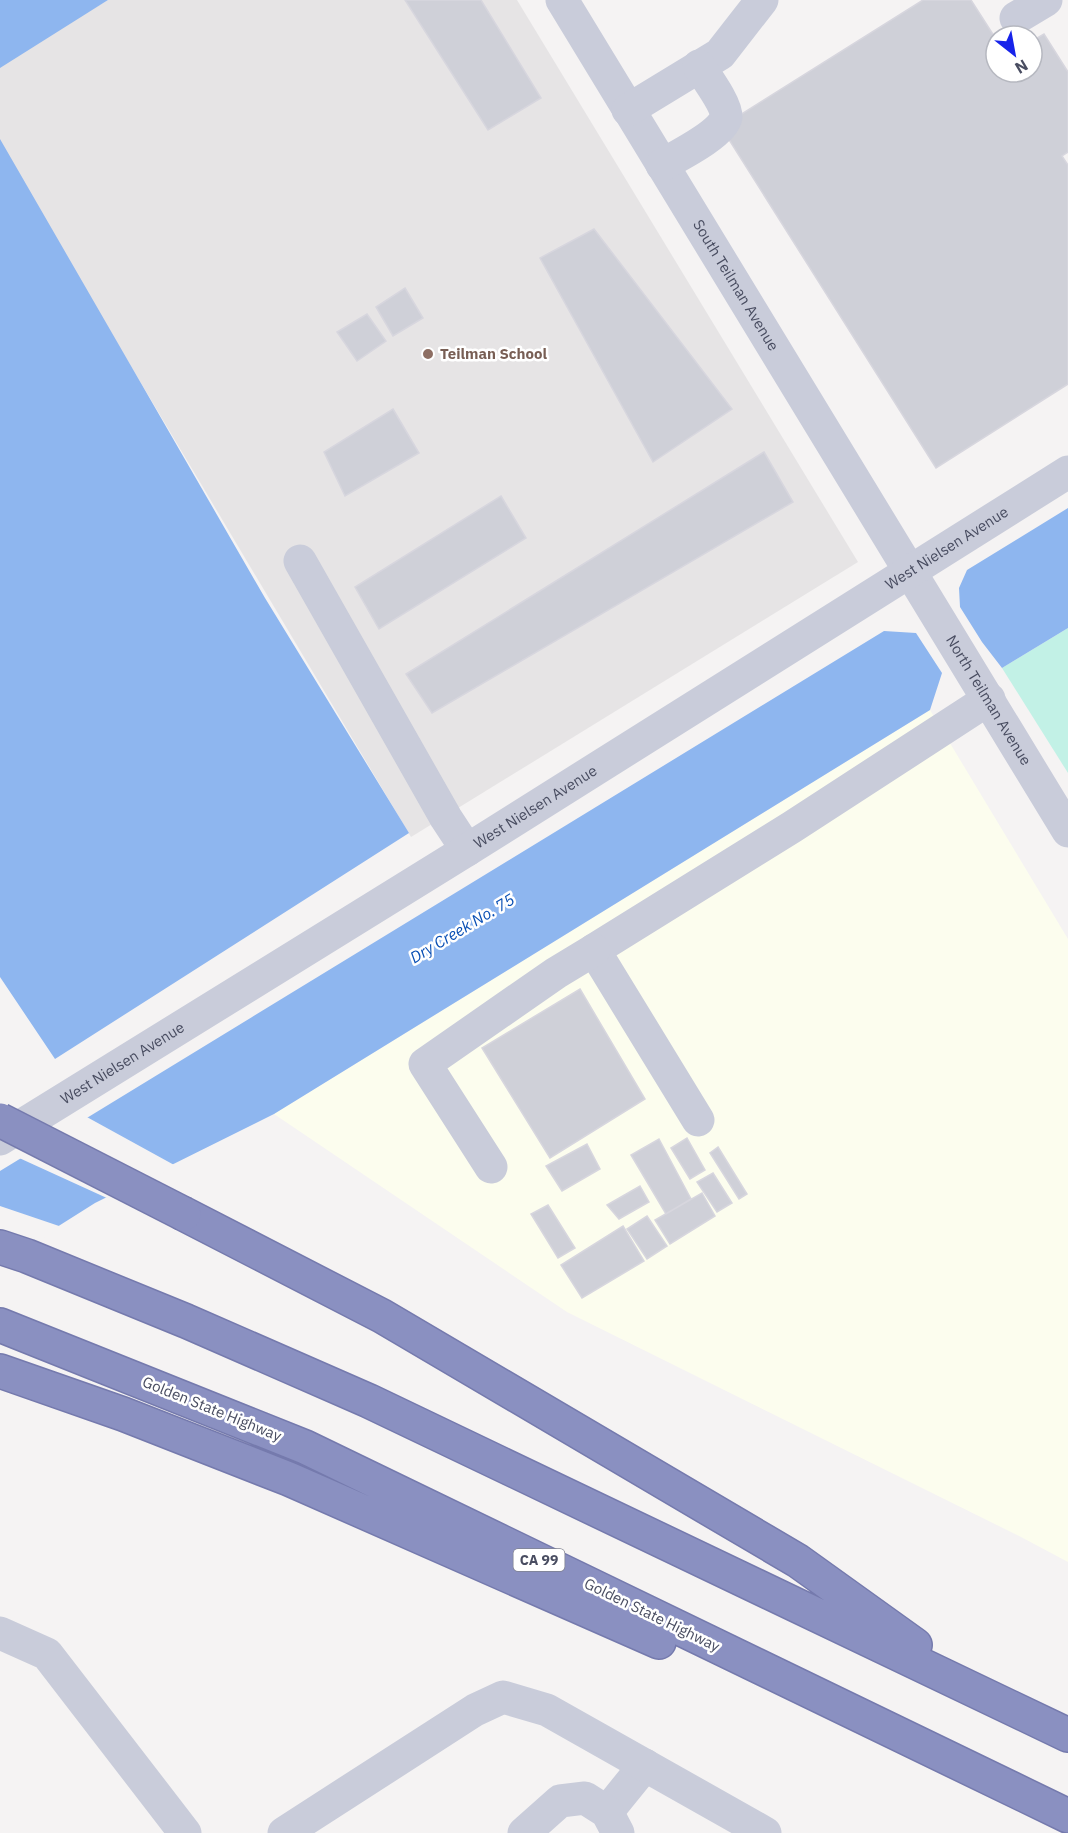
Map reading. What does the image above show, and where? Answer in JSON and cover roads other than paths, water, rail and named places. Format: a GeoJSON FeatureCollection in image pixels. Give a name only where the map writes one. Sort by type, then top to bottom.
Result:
{"type":"FeatureCollection","features":[{"type":"Feature","properties":{"kind":"highway"},"geometry":{"type":"LineString","coordinates":[[0,1110],[35,1137]]}},
{"type":"Feature","properties":{"kind":"highway"},"geometry":{"type":"LineString","coordinates":[[0,1120],[382,1316],[798,1561],[987,1696]]}},
{"type":"Feature","properties":{"kind":"highway"},"geometry":{"type":"LineString","coordinates":[[14,1251],[186,1321],[369,1401],[1068,1735]]}},
{"type":"Feature","properties":{"kind":"highway","name":"Golden State Highway"},"geometry":{"type":"LineString","coordinates":[[0,1325],[305,1446],[1068,1816]]}},
{"type":"Feature","properties":{"kind":"highway"},"geometry":{"type":"LineString","coordinates":[[0,1371],[123,1414],[289,1479],[1068,1822]]}},
{"type":"Feature","properties":{"kind":"street"},"geometry":{"type":"LineString","coordinates":[[628,110],[720,54],[762,0]]}},
{"type":"Feature","properties":{"kind":"street"},"geometry":{"type":"LineString","coordinates":[[1016,18],[1046,0]]}},
{"type":"Feature","properties":{"kind":"street","name":"South Teilman Avenue"},"geometry":{"type":"LineString","coordinates":[[564,1],[909,571]]}},
{"type":"Feature","properties":{"kind":"street"},"geometry":{"type":"LineString","coordinates":[[662,165],[721,127],[726,117],[722,105],[699,66]]}},
{"type":"Feature","properties":{"kind":"street","name":"West Nielsen Avenue"},"geometry":{"type":"LineString","coordinates":[[0,1139],[467,850],[1068,472]]}},
{"type":"Feature","properties":{"kind":"street"},"geometry":{"type":"LineString","coordinates":[[300,561],[446,818],[467,850]]}},
{"type":"Feature","properties":{"kind":"street","name":"North Teilman Avenue"},"geometry":{"type":"LineString","coordinates":[[909,571],[1068,831]]}},
{"type":"Feature","properties":{"kind":"street"},"geometry":{"type":"LineString","coordinates":[[491,1167],[425,1064],[556,973],[802,821],[989,699]]}},
{"type":"Feature","properties":{"kind":"street"},"geometry":{"type":"LineString","coordinates":[[594,950],[698,1120]]}},
{"type":"Feature","properties":{"kind":"street"},"geometry":{"type":"LineString","coordinates":[[0,1633],[47,1654],[185,1833]]}},
{"type":"Feature","properties":{"kind":"street"},"geometry":{"type":"LineString","coordinates":[[284,1833],[475,1710],[503,1697],[547,1710],[765,1833]]}},
{"type":"Feature","properties":{"kind":"street"},"geometry":{"type":"LineString","coordinates":[[524,1833],[560,1801],[585,1798],[612,1822],[645,1765]]}},
{"type":"Feature","properties":{"kind":"water"},"geometry":{"type":"Polygon","coordinates":[[[0,0],[108,0],[0,68],[0,0]]]}},
{"type":"Feature","properties":{"kind":"water"},"geometry":{"type":"Polygon","coordinates":[[[0,139],[265,598],[409,833],[55,1059],[0,977],[0,139]]]}},
{"type":"Feature","properties":{"kind":"water"},"geometry":{"type":"Polygon","coordinates":[[[1068,508],[1068,628],[1002,668],[960,607],[959,588],[967,570],[1068,508]]]}},
{"type":"Feature","properties":{"kind":"water","name":"Dry Creek No. 75"},"geometry":{"type":"Polygon","coordinates":[[[884,631],[916,633],[942,673],[930,710],[274,1114],[95,1203],[0,1263],[0,1171],[884,631]]]}},
{"type":"Feature","properties":{"kind":"place","name":"Teilman School"},"geometry":{"type":"Point","coordinates":[428,354]}}]}
